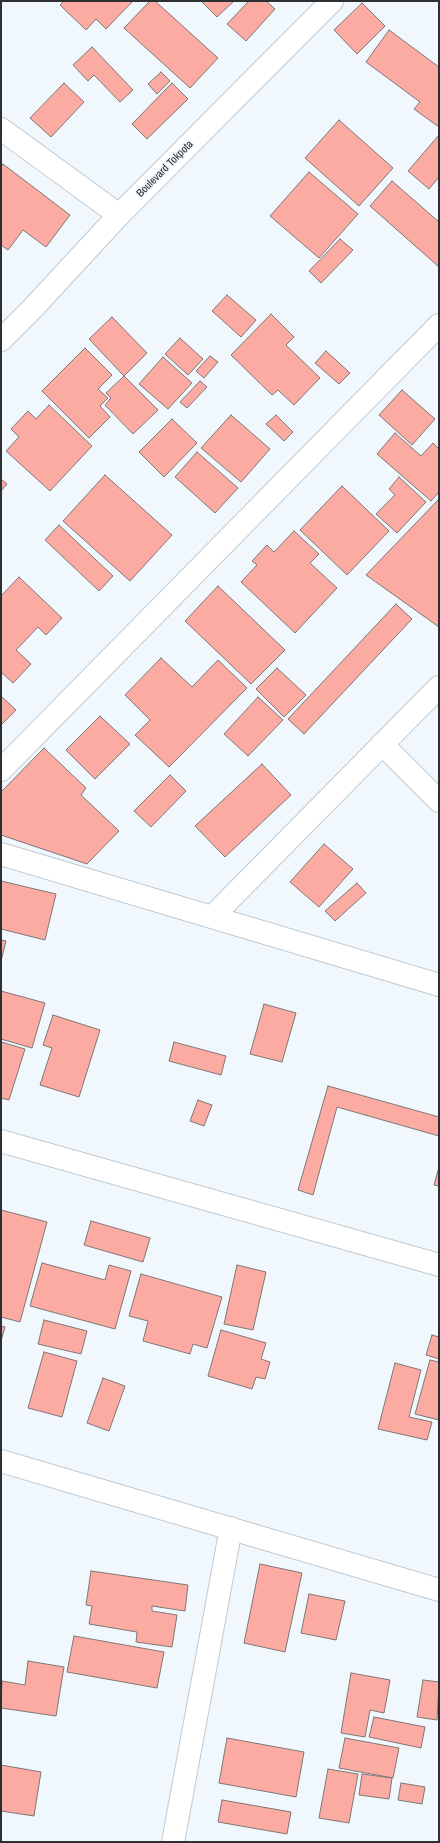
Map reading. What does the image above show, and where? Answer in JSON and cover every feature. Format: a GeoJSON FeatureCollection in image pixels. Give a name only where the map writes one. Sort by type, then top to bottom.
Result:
{"type":"FeatureCollection","features":[{"type":"Feature","properties":{"kind":"street","name":"Boulevard Tokpota"},"geometry":{"type":"LineString","coordinates":[[1,340],[34,308],[119,215],[332,1]]}},
{"type":"Feature","properties":{"kind":"street"},"geometry":{"type":"LineString","coordinates":[[1,130],[119,215]]}},
{"type":"Feature","properties":{"kind":"street"},"geometry":{"type":"LineString","coordinates":[[1,770],[439,326]]}},
{"type":"Feature","properties":{"kind":"street"},"geometry":{"type":"LineString","coordinates":[[212,917],[439,687]]}},
{"type":"Feature","properties":{"kind":"street"},"geometry":{"type":"LineString","coordinates":[[382,744],[439,802]]}},
{"type":"Feature","properties":{"kind":"street"},"geometry":{"type":"LineString","coordinates":[[1,854],[439,985]]}},
{"type":"Feature","properties":{"kind":"street"},"geometry":{"type":"LineString","coordinates":[[1,1141],[439,1265]]}},
{"type":"Feature","properties":{"kind":"street"},"geometry":{"type":"LineString","coordinates":[[1,1461],[439,1590]]}},
{"type":"Feature","properties":{"kind":"street"},"geometry":{"type":"LineString","coordinates":[[173,1842],[231,1528]]}},
{"type":"Feature","properties":{"kind":"building"},"geometry":{"type":"Polygon","coordinates":[[[64,1],[132,2],[106,29],[96,19],[86,30],[60,5],[64,1]]]}},
{"type":"Feature","properties":{"kind":"building"},"geometry":{"type":"Polygon","coordinates":[[[150,1],[155,1],[218,58],[190,88],[124,28],[150,1]]]}},
{"type":"Feature","properties":{"kind":"building"},"geometry":{"type":"Polygon","coordinates":[[[201,1],[234,1],[217,17],[201,1]]]}},
{"type":"Feature","properties":{"kind":"building"},"geometry":{"type":"Polygon","coordinates":[[[249,1],[266,1],[275,9],[246,41],[227,24],[249,1]]]}},
{"type":"Feature","properties":{"kind":"building"},"geometry":{"type":"Polygon","coordinates":[[[362,3],[385,26],[357,54],[334,30],[362,3]]]}},
{"type":"Feature","properties":{"kind":"building"},"geometry":{"type":"Polygon","coordinates":[[[389,30],[439,67],[439,127],[414,109],[420,102],[366,62],[389,30]]]}},
{"type":"Feature","properties":{"kind":"building"},"geometry":{"type":"Polygon","coordinates":[[[92,47],[133,90],[120,102],[94,75],[88,81],[73,65],[92,47]]]}},
{"type":"Feature","properties":{"kind":"building"},"geometry":{"type":"Polygon","coordinates":[[[161,72],[170,81],[157,94],[148,84],[161,72]]]}},
{"type":"Feature","properties":{"kind":"building"},"geometry":{"type":"Polygon","coordinates":[[[64,83],[84,102],[51,137],[30,118],[64,83]]]}},
{"type":"Feature","properties":{"kind":"building"},"geometry":{"type":"Polygon","coordinates":[[[172,83],[188,99],[147,139],[132,124],[172,83]]]}},
{"type":"Feature","properties":{"kind":"building"},"geometry":{"type":"Polygon","coordinates":[[[339,120],[393,168],[359,206],[305,158],[339,120]]]}},
{"type":"Feature","properties":{"kind":"building"},"geometry":{"type":"Polygon","coordinates":[[[439,135],[439,177],[429,189],[408,171],[439,135]]]}},
{"type":"Feature","properties":{"kind":"building"},"geometry":{"type":"Polygon","coordinates":[[[3,164],[70,215],[46,247],[23,230],[8,250],[1,245],[1,167],[3,164]]]}},
{"type":"Feature","properties":{"kind":"building"},"geometry":{"type":"Polygon","coordinates":[[[309,172],[358,214],[319,258],[270,216],[309,172]]]}},
{"type":"Feature","properties":{"kind":"building"},"geometry":{"type":"Polygon","coordinates":[[[392,181],[439,222],[439,267],[370,206],[392,181]]]}},
{"type":"Feature","properties":{"kind":"building"},"geometry":{"type":"Polygon","coordinates":[[[340,239],[353,250],[321,283],[309,271],[340,239]]]}},
{"type":"Feature","properties":{"kind":"building"},"geometry":{"type":"Polygon","coordinates":[[[227,295],[256,320],[241,337],[212,311],[227,295]]]}},
{"type":"Feature","properties":{"kind":"building"},"geometry":{"type":"Polygon","coordinates":[[[271,314],[294,337],[286,345],[320,378],[294,405],[278,390],[272,395],[231,355],[271,314]]]}},
{"type":"Feature","properties":{"kind":"building"},"geometry":{"type":"Polygon","coordinates":[[[112,317],[147,353],[124,376],[89,339],[112,317]]]}},
{"type":"Feature","properties":{"kind":"building"},"geometry":{"type":"Polygon","coordinates":[[[180,338],[203,359],[188,375],[165,354],[180,338]]]}},
{"type":"Feature","properties":{"kind":"building"},"geometry":{"type":"Polygon","coordinates":[[[85,348],[112,375],[98,389],[108,398],[100,406],[110,417],[89,438],[42,391],[85,348]]]}},
{"type":"Feature","properties":{"kind":"building"},"geometry":{"type":"Polygon","coordinates":[[[326,351],[350,373],[339,384],[315,363],[326,351]]]}},
{"type":"Feature","properties":{"kind":"building"},"geometry":{"type":"Polygon","coordinates":[[[210,356],[218,362],[204,378],[196,371],[210,356]]]}},
{"type":"Feature","properties":{"kind":"building"},"geometry":{"type":"Polygon","coordinates":[[[163,357],[192,383],[168,409],[139,384],[163,357]]]}},
{"type":"Feature","properties":{"kind":"building"},"geometry":{"type":"Polygon","coordinates":[[[124,376],[158,410],[133,434],[105,405],[111,398],[106,393],[124,376]]]}},
{"type":"Feature","properties":{"kind":"building"},"geometry":{"type":"Polygon","coordinates":[[[200,381],[207,387],[187,408],[180,402],[200,381]]]}},
{"type":"Feature","properties":{"kind":"building"},"geometry":{"type":"Polygon","coordinates":[[[402,390],[435,419],[412,445],[379,415],[402,390]]]}},
{"type":"Feature","properties":{"kind":"building"},"geometry":{"type":"Polygon","coordinates":[[[49,405],[92,446],[50,491],[6,451],[19,437],[11,429],[28,411],[36,419],[49,405]]]}},
{"type":"Feature","properties":{"kind":"building"},"geometry":{"type":"Polygon","coordinates":[[[231,415],[270,449],[241,482],[201,448],[231,415]]]}},
{"type":"Feature","properties":{"kind":"building"},"geometry":{"type":"Polygon","coordinates":[[[276,415],[293,432],[284,441],[266,424],[276,415]]]}},
{"type":"Feature","properties":{"kind":"building"},"geometry":{"type":"Polygon","coordinates":[[[172,419],[197,443],[164,477],[139,452],[172,419]]]}},
{"type":"Feature","properties":{"kind":"building"},"geometry":{"type":"Polygon","coordinates":[[[395,433],[421,456],[433,443],[439,449],[439,492],[431,501],[377,454],[395,433]]]}},
{"type":"Feature","properties":{"kind":"building"},"geometry":{"type":"Polygon","coordinates":[[[197,452],[238,488],[215,513],[175,477],[197,452]]]}},
{"type":"Feature","properties":{"kind":"building"},"geometry":{"type":"Polygon","coordinates":[[[105,475],[172,535],[130,581],[63,521],[105,475]]]}},
{"type":"Feature","properties":{"kind":"building"},"geometry":{"type":"Polygon","coordinates":[[[399,477],[426,502],[397,533],[376,514],[395,495],[389,489],[399,477]]]}},
{"type":"Feature","properties":{"kind":"building"},"geometry":{"type":"Polygon","coordinates":[[[1,479],[7,484],[1,491],[1,479]]]}},
{"type":"Feature","properties":{"kind":"building"},"geometry":{"type":"Polygon","coordinates":[[[342,486],[389,531],[347,575],[300,530],[342,486]]]}},
{"type":"Feature","properties":{"kind":"building"},"geometry":{"type":"Polygon","coordinates":[[[439,499],[439,627],[366,575],[439,499]]]}},
{"type":"Feature","properties":{"kind":"building"},"geometry":{"type":"Polygon","coordinates":[[[59,525],[113,576],[99,591],[45,540],[59,525]]]}},
{"type":"Feature","properties":{"kind":"building"},"geometry":{"type":"Polygon","coordinates":[[[294,531],[319,554],[310,563],[337,588],[295,633],[241,582],[257,565],[252,561],[267,545],[274,552],[294,531]]]}},
{"type":"Feature","properties":{"kind":"building"},"geometry":{"type":"Polygon","coordinates":[[[19,577],[62,618],[46,635],[38,627],[16,650],[31,664],[13,683],[1,672],[1,596],[19,577]]]}},
{"type":"Feature","properties":{"kind":"building"},"geometry":{"type":"Polygon","coordinates":[[[218,586],[285,650],[251,684],[185,621],[218,586]]]}},
{"type":"Feature","properties":{"kind":"building"},"geometry":{"type":"Polygon","coordinates":[[[396,604],[412,619],[304,734],[288,719],[396,604]]]}},
{"type":"Feature","properties":{"kind":"building"},"geometry":{"type":"Polygon","coordinates":[[[161,658],[192,687],[218,660],[247,688],[169,767],[135,735],[150,720],[125,695],[161,658]]]}},
{"type":"Feature","properties":{"kind":"building"},"geometry":{"type":"Polygon","coordinates":[[[277,668],[306,695],[284,717],[256,689],[277,668]]]}},
{"type":"Feature","properties":{"kind":"building"},"geometry":{"type":"Polygon","coordinates":[[[1,696],[16,710],[1,725],[1,696]]]}},
{"type":"Feature","properties":{"kind":"building"},"geometry":{"type":"Polygon","coordinates":[[[258,697],[283,720],[248,756],[224,734],[258,697]]]}},
{"type":"Feature","properties":{"kind":"building"},"geometry":{"type":"Polygon","coordinates":[[[100,716],[130,744],[95,779],[66,750],[100,716]]]}},
{"type":"Feature","properties":{"kind":"building"},"geometry":{"type":"Polygon","coordinates":[[[44,748],[86,788],[81,795],[119,831],[87,864],[1,835],[1,792],[44,748]]]}},
{"type":"Feature","properties":{"kind":"building"},"geometry":{"type":"Polygon","coordinates":[[[262,764],[291,795],[225,857],[195,826],[262,764]]]}},
{"type":"Feature","properties":{"kind":"building"},"geometry":{"type":"Polygon","coordinates":[[[170,775],[186,791],[151,827],[134,811],[170,775]]]}},
{"type":"Feature","properties":{"kind":"building"},"geometry":{"type":"Polygon","coordinates":[[[324,844],[353,869],[319,907],[290,882],[324,844]]]}},
{"type":"Feature","properties":{"kind":"building"},"geometry":{"type":"Polygon","coordinates":[[[1,881],[56,894],[45,940],[1,929],[1,881]]]}},
{"type":"Feature","properties":{"kind":"building"},"geometry":{"type":"Polygon","coordinates":[[[357,883],[366,893],[335,921],[325,911],[357,883]]]}},
{"type":"Feature","properties":{"kind":"building"},"geometry":{"type":"Polygon","coordinates":[[[1,940],[6,941],[1,961],[1,940]]]}},
{"type":"Feature","properties":{"kind":"building"},"geometry":{"type":"Polygon","coordinates":[[[1,991],[45,1003],[32,1048],[1,1039],[1,991]]]}},
{"type":"Feature","properties":{"kind":"building"},"geometry":{"type":"Polygon","coordinates":[[[264,1004],[296,1013],[282,1062],[250,1054],[264,1004]]]}},
{"type":"Feature","properties":{"kind":"building"},"geometry":{"type":"Polygon","coordinates":[[[53,1015],[100,1030],[79,1097],[40,1085],[52,1048],[43,1045],[53,1015]]]}},
{"type":"Feature","properties":{"kind":"building"},"geometry":{"type":"Polygon","coordinates":[[[1,1042],[25,1049],[9,1100],[1,1098],[1,1042]]]}},
{"type":"Feature","properties":{"kind":"building"},"geometry":{"type":"Polygon","coordinates":[[[174,1042],[226,1056],[221,1075],[169,1061],[174,1042]]]}},
{"type":"Feature","properties":{"kind":"building"},"geometry":{"type":"Polygon","coordinates":[[[328,1086],[439,1117],[439,1136],[337,1107],[313,1195],[298,1190],[328,1086]]]}},
{"type":"Feature","properties":{"kind":"building"},"geometry":{"type":"Polygon","coordinates":[[[198,1100],[212,1105],[204,1126],[190,1121],[198,1100]]]}},
{"type":"Feature","properties":{"kind":"building"},"geometry":{"type":"Polygon","coordinates":[[[439,1167],[439,1186],[434,1185],[439,1167]]]}},
{"type":"Feature","properties":{"kind":"building"},"geometry":{"type":"Polygon","coordinates":[[[1,1210],[47,1222],[20,1322],[1,1317],[1,1210]]]}},
{"type":"Feature","properties":{"kind":"building"},"geometry":{"type":"Polygon","coordinates":[[[91,1221],[150,1238],[143,1262],[84,1245],[91,1221]]]}},
{"type":"Feature","properties":{"kind":"building"},"geometry":{"type":"Polygon","coordinates":[[[42,1263],[105,1280],[109,1265],[131,1271],[115,1329],[30,1306],[42,1263]]]}},
{"type":"Feature","properties":{"kind":"building"},"geometry":{"type":"Polygon","coordinates":[[[237,1265],[266,1272],[253,1330],[224,1324],[237,1265]]]}},
{"type":"Feature","properties":{"kind":"building"},"geometry":{"type":"Polygon","coordinates":[[[141,1274],[222,1297],[207,1348],[193,1344],[190,1354],[143,1341],[148,1321],[129,1316],[141,1274]]]}},
{"type":"Feature","properties":{"kind":"building"},"geometry":{"type":"Polygon","coordinates":[[[44,1320],[87,1331],[81,1354],[38,1344],[44,1320]]]}},
{"type":"Feature","properties":{"kind":"building"},"geometry":{"type":"Polygon","coordinates":[[[1,1326],[5,1327],[1,1341],[1,1326]]]}},
{"type":"Feature","properties":{"kind":"building"},"geometry":{"type":"Polygon","coordinates":[[[221,1330],[266,1343],[261,1359],[270,1362],[265,1379],[256,1377],[252,1389],[208,1376],[221,1330]]]}},
{"type":"Feature","properties":{"kind":"building"},"geometry":{"type":"Polygon","coordinates":[[[432,1335],[439,1337],[439,1359],[426,1355],[432,1335]]]}},
{"type":"Feature","properties":{"kind":"building"},"geometry":{"type":"Polygon","coordinates":[[[44,1352],[77,1361],[62,1417],[28,1408],[44,1352]]]}},
{"type":"Feature","properties":{"kind":"building"},"geometry":{"type":"Polygon","coordinates":[[[430,1360],[439,1362],[439,1420],[415,1414],[430,1360]]]}},
{"type":"Feature","properties":{"kind":"building"},"geometry":{"type":"Polygon","coordinates":[[[395,1363],[421,1370],[409,1417],[432,1422],[427,1440],[378,1429],[395,1363]]]}},
{"type":"Feature","properties":{"kind":"building"},"geometry":{"type":"Polygon","coordinates":[[[103,1378],[125,1386],[109,1431],[87,1423],[103,1378]]]}},
{"type":"Feature","properties":{"kind":"building"},"geometry":{"type":"Polygon","coordinates":[[[260,1564],[302,1573],[285,1652],[244,1643],[260,1564]]]}},
{"type":"Feature","properties":{"kind":"building"},"geometry":{"type":"Polygon","coordinates":[[[91,1571],[188,1585],[185,1611],[152,1606],[152,1611],[177,1615],[172,1647],[136,1642],[137,1632],[89,1624],[92,1606],[86,1605],[91,1571]]]}},
{"type":"Feature","properties":{"kind":"building"},"geometry":{"type":"Polygon","coordinates":[[[309,1594],[345,1601],[336,1640],[301,1633],[309,1594]]]}},
{"type":"Feature","properties":{"kind":"building"},"geometry":{"type":"Polygon","coordinates":[[[74,1636],[164,1652],[157,1688],[67,1672],[74,1636]]]}},
{"type":"Feature","properties":{"kind":"building"},"geometry":{"type":"Polygon","coordinates":[[[28,1661],[64,1667],[56,1716],[1,1708],[2,1681],[25,1685],[28,1661]]]}},
{"type":"Feature","properties":{"kind":"building"},"geometry":{"type":"Polygon","coordinates":[[[351,1673],[390,1680],[384,1713],[370,1710],[365,1737],[341,1733],[351,1673]]]}},
{"type":"Feature","properties":{"kind":"building"},"geometry":{"type":"Polygon","coordinates":[[[423,1680],[439,1682],[437,1720],[417,1717],[423,1680]]]}},
{"type":"Feature","properties":{"kind":"building"},"geometry":{"type":"Polygon","coordinates":[[[374,1717],[425,1727],[421,1748],[369,1737],[374,1717]]]}},
{"type":"Feature","properties":{"kind":"building"},"geometry":{"type":"Polygon","coordinates":[[[227,1738],[304,1752],[296,1797],[219,1783],[227,1738]]]}},
{"type":"Feature","properties":{"kind":"building"},"geometry":{"type":"Polygon","coordinates":[[[345,1738],[399,1748],[393,1778],[339,1768],[345,1738]]]}},
{"type":"Feature","properties":{"kind":"building"},"geometry":{"type":"Polygon","coordinates":[[[1,1765],[41,1772],[34,1816],[1,1811],[1,1765]]]}},
{"type":"Feature","properties":{"kind":"building"},"geometry":{"type":"Polygon","coordinates":[[[328,1769],[358,1774],[349,1823],[319,1818],[328,1769]]]}},
{"type":"Feature","properties":{"kind":"building"},"geometry":{"type":"Polygon","coordinates":[[[362,1774],[392,1778],[389,1799],[359,1795],[362,1774]]]}},
{"type":"Feature","properties":{"kind":"building"},"geometry":{"type":"Polygon","coordinates":[[[401,1783],[425,1787],[422,1804],[398,1800],[401,1783]]]}},
{"type":"Feature","properties":{"kind":"building"},"geometry":{"type":"Polygon","coordinates":[[[222,1800],[291,1812],[287,1834],[218,1822],[222,1800]]]}}]}
